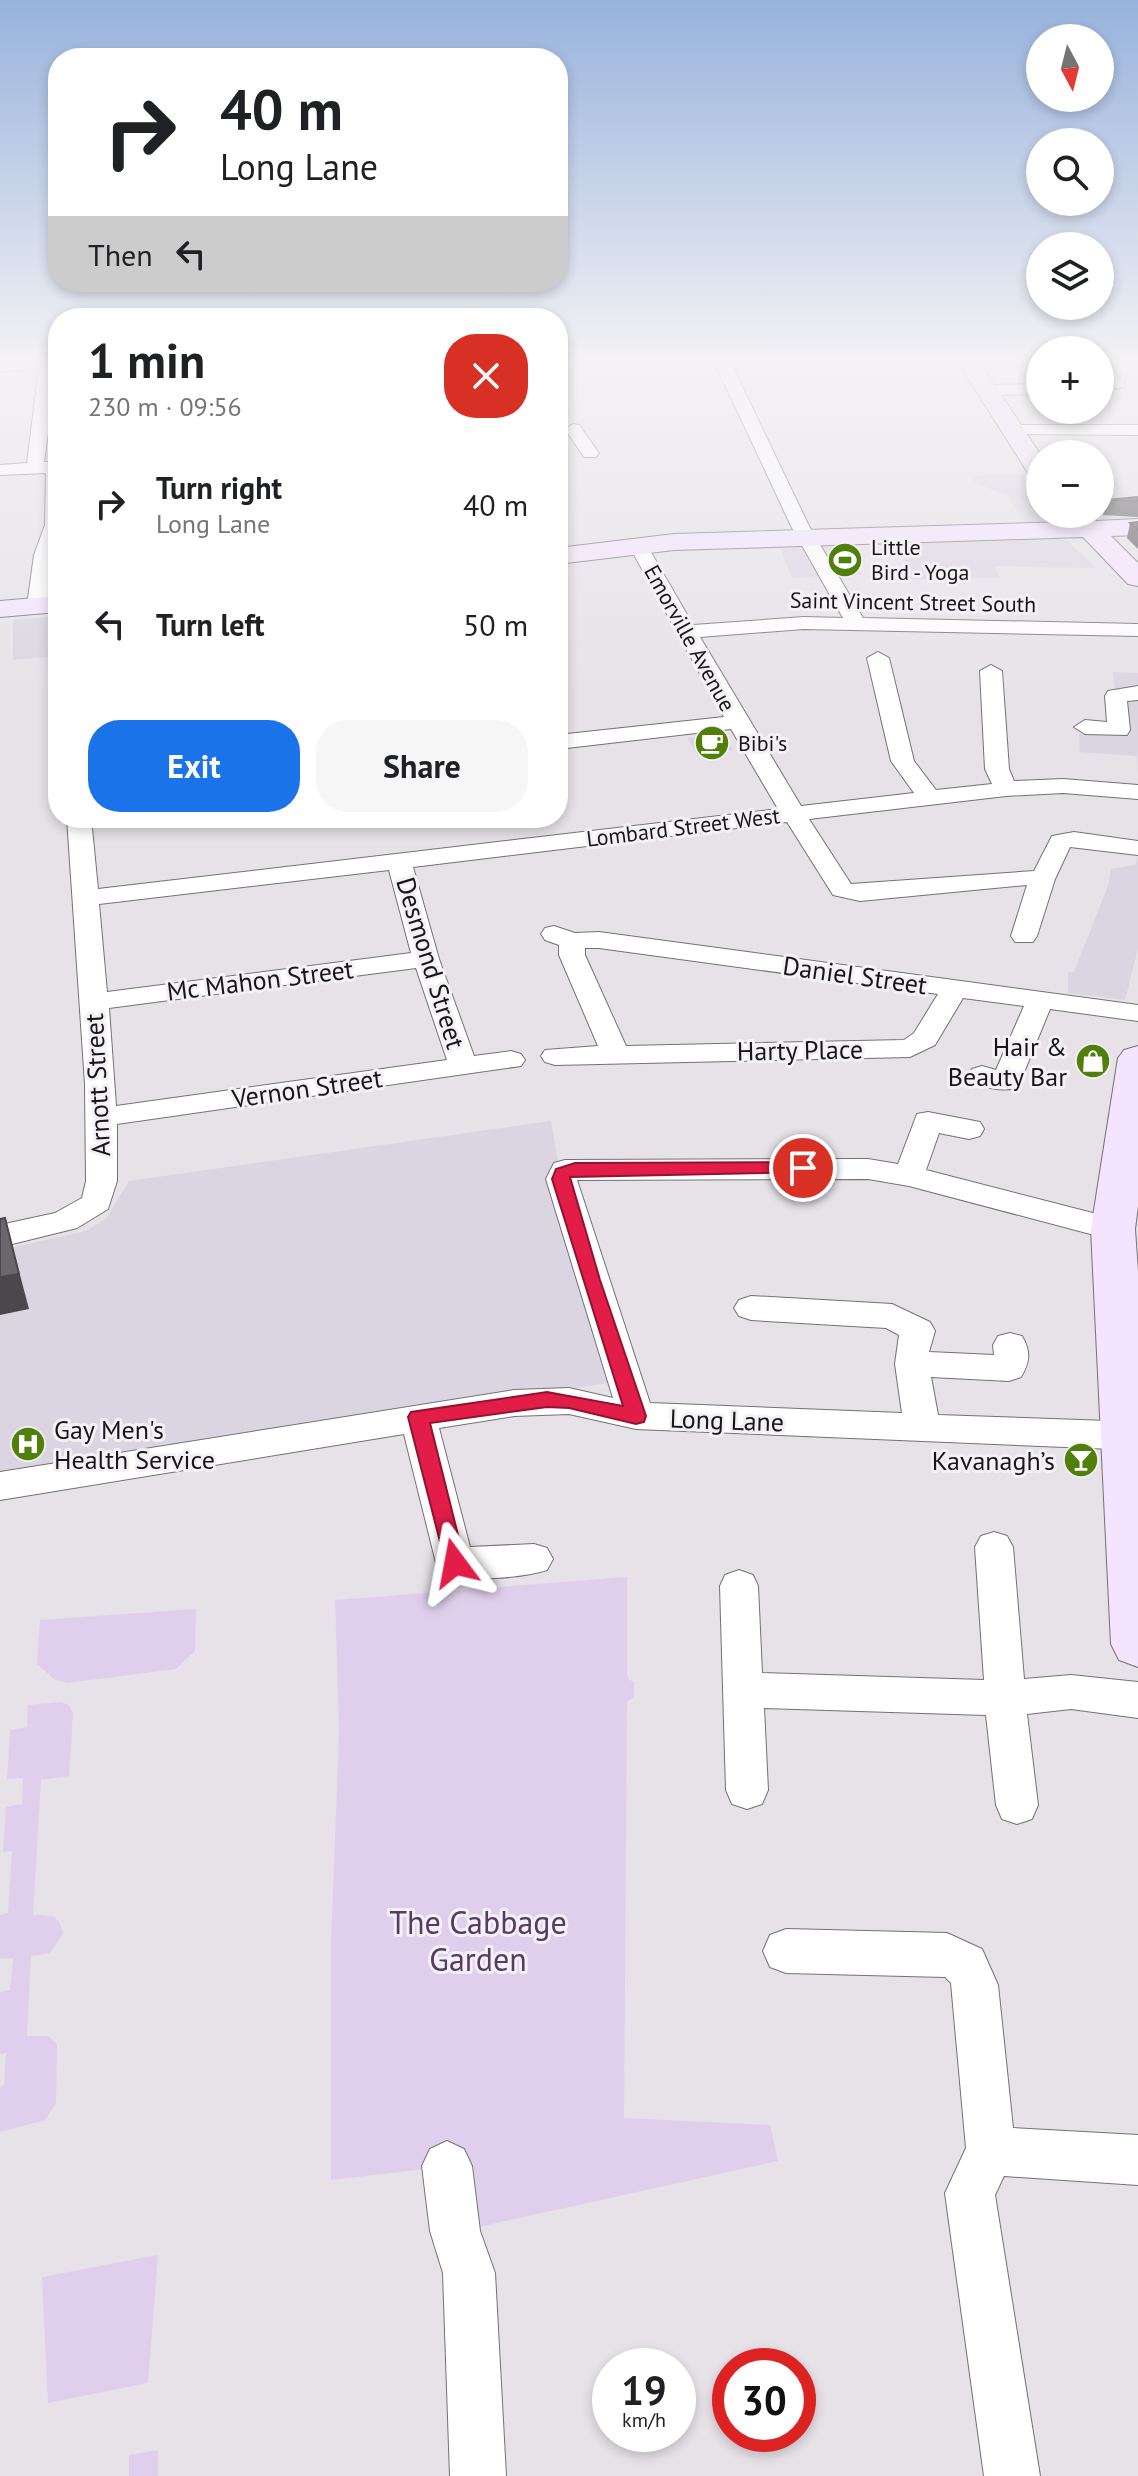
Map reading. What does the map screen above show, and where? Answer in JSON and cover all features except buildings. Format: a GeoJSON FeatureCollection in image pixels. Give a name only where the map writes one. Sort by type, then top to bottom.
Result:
{"type":"FeatureCollection","features":[{"type":"Feature","properties":{"kind":"main road"},"geometry":{"type":"LineString","coordinates":[[568,554],[637,544],[1026,524]]}},
{"type":"Feature","properties":{"kind":"main road"},"geometry":{"type":"LineString","coordinates":[[1114,524],[1138,527]]}},
{"type":"Feature","properties":{"kind":"main road"},"geometry":{"type":"LineString","coordinates":[[1090,528],[1138,578]]}},
{"type":"Feature","properties":{"kind":"main road"},"geometry":{"type":"LineString","coordinates":[[0,609],[48,605]]}},
{"type":"Feature","properties":{"kind":"main road"},"geometry":{"type":"LineString","coordinates":[[1138,1058],[1118,1177],[1113,1229],[1133,1436],[1138,1644]]}},
{"type":"Feature","properties":{"kind":"street"},"geometry":{"type":"LineString","coordinates":[[777,475],[807,537],[857,625]]}},
{"type":"Feature","properties":{"kind":"street"},"geometry":{"type":"LineString","coordinates":[[48,543],[44,555],[48,605]]}},
{"type":"Feature","properties":{"kind":"street","name":"Emorville Avenue"},"geometry":{"type":"LineString","coordinates":[[637,544],[737,722],[839,887],[846,892],[1023,877],[1042,879]]}},
{"type":"Feature","properties":{"kind":"street","name":"Saint Vincent Street South"},"geometry":{"type":"LineString","coordinates":[[687,632],[778,623],[1138,630]]}},
{"type":"Feature","properties":{"kind":"street"},"geometry":{"type":"LineString","coordinates":[[878,658],[903,761],[929,797]]}},
{"type":"Feature","properties":{"kind":"street"},"geometry":{"type":"LineString","coordinates":[[991,671],[997,769],[1006,789]]}},
{"type":"Feature","properties":{"kind":"street"},"geometry":{"type":"LineString","coordinates":[[1085,727],[1119,730],[1116,696],[1122,692],[1138,693]]}},
{"type":"Feature","properties":{"kind":"street"},"geometry":{"type":"LineString","coordinates":[[568,741],[737,722]]}},
{"type":"Feature","properties":{"kind":"street","name":"Lombard Street West"},"geometry":{"type":"LineString","coordinates":[[85,898],[1006,789],[1054,786],[1138,792]]}},
{"type":"Feature","properties":{"kind":"street","name":"Arnott Street"},"geometry":{"type":"LineString","coordinates":[[0,1236],[80,1215],[97,1202],[102,1190],[102,1117],[79,828]]}},
{"type":"Feature","properties":{"kind":"street"},"geometry":{"type":"LineString","coordinates":[[1024,936],[1042,879],[1061,841],[1074,839],[1138,848]]}},
{"type":"Feature","properties":{"kind":"street","name":"Desmond Street"},"geometry":{"type":"LineString","coordinates":[[399,861],[426,959],[463,1066]]}},
{"type":"Feature","properties":{"kind":"street","name":"Daniel Street"},"geometry":{"type":"LineString","coordinates":[[615,1052],[563,937],[1138,1013]]}},
{"type":"Feature","properties":{"kind":"street","name":"Mc Mahon Street"},"geometry":{"type":"LineString","coordinates":[[93,1002],[426,959]]}},
{"type":"Feature","properties":{"kind":"street","name":"Harty Place"},"geometry":{"type":"LineString","coordinates":[[555,1056],[615,1052],[910,1048],[925,1039],[955,988]]}},
{"type":"Feature","properties":{"kind":"street"},"geometry":{"type":"LineString","coordinates":[[982,1075],[1005,1082],[1041,999]]}},
{"type":"Feature","properties":{"kind":"street","name":"Vernon Street"},"geometry":{"type":"LineString","coordinates":[[102,1117],[511,1060]]}},
{"type":"Feature","properties":{"kind":"street"},"geometry":{"type":"LineString","coordinates":[[909,1176],[928,1121],[969,1129]]}},
{"type":"Feature","properties":{"kind":"street"},"geometry":{"type":"LineString","coordinates":[[636,1416],[561,1179],[565,1170],[868,1169],[909,1176],[1113,1229]]}},
{"type":"Feature","properties":{"kind":"street"},"geometry":{"type":"LineString","coordinates":[[751,1308],[892,1316],[918,1331],[912,1346],[912,1364],[924,1429]]}},
{"type":"Feature","properties":{"kind":"street"},"geometry":{"type":"LineString","coordinates":[[912,1364],[1009,1368],[1012,1361],[1010,1345]]}},
{"type":"Feature","properties":{"kind":"street","name":"Long Lane"},"geometry":{"type":"LineString","coordinates":[[0,1486],[418,1417],[547,1399],[636,1416],[1133,1436]]}},
{"type":"Feature","properties":{"kind":"street"},"geometry":{"type":"LineString","coordinates":[[418,1417],[455,1563],[534,1559]]}},
{"type":"Feature","properties":{"kind":"street"},"geometry":{"type":"LineString","coordinates":[[994,1547],[1005,1698],[1017,1805]]}},
{"type":"Feature","properties":{"kind":"street"},"geometry":{"type":"LineString","coordinates":[[739,1586],[747,1790]]}},
{"type":"Feature","properties":{"kind":"street"},"geometry":{"type":"LineString","coordinates":[[743,1690],[1005,1698],[1071,1692],[1138,1700]]}},
{"type":"Feature","properties":{"kind":"street"},"geometry":{"type":"LineString","coordinates":[[786,1951],[947,1955],[964,1961],[971,1969],[991,2151],[970,2193],[1012,2476]]}},
{"type":"Feature","properties":{"kind":"street"},"geometry":{"type":"LineString","coordinates":[[991,2151],[1138,2160]]}},
{"type":"Feature","properties":{"kind":"street"},"geometry":{"type":"LineString","coordinates":[[447,2166],[455,2231],[469,2273],[478,2476]]}},
{"type":"Feature","properties":{"kind":"shaded area"},"geometry":{"type":"Polygon","coordinates":[[[1021,475],[1026,480],[1026,524],[1008,496],[973,482],[972,476],[1021,475]]]}},
{"type":"Feature","properties":{"kind":"shaded area"},"geometry":{"type":"Polygon","coordinates":[[[1114,479],[1135,500],[1138,520],[1114,522],[1114,479]]]}},
{"type":"Feature","properties":{"kind":"shaded area"},"geometry":{"type":"Polygon","coordinates":[[[1068,541],[1096,568],[995,566],[1000,578],[911,579],[898,544],[1068,541]]]}},
{"type":"Feature","properties":{"kind":"shaded area"},"geometry":{"type":"Polygon","coordinates":[[[847,545],[862,575],[792,578],[780,548],[847,545]]]}},
{"type":"Feature","properties":{"kind":"shaded area"},"geometry":{"type":"Polygon","coordinates":[[[48,617],[48,657],[13,660],[13,620],[48,617]]]}},
{"type":"Feature","properties":{"kind":"shaded area"},"geometry":{"type":"Polygon","coordinates":[[[1113,672],[1138,673],[1138,770],[1137,756],[1080,752],[1079,734],[1131,735],[1114,686],[1113,672]]]}},
{"type":"Feature","properties":{"kind":"shaded area"},"geometry":{"type":"Polygon","coordinates":[[[723,734],[733,750],[697,754],[687,738],[723,734]]]}},
{"type":"Feature","properties":{"kind":"shaded area"},"geometry":{"type":"Polygon","coordinates":[[[1138,857],[1138,949],[1125,1000],[1068,993],[1068,972],[1074,972],[1108,886],[1111,869],[1135,865],[1138,857]]]}},
{"type":"Feature","properties":{"kind":"shaded area"},"geometry":{"type":"Polygon","coordinates":[[[551,1121],[559,1166],[550,1167],[549,1176],[614,1382],[0,1479],[0,1250],[86,1231],[106,1219],[129,1181],[551,1121]]]}},
{"type":"Feature","properties":{"kind":"green space","name":"The Cabbage Garden"},"geometry":{"type":"Polygon","coordinates":[[[627,1577],[627,1675],[629,1680],[634,1681],[634,1697],[627,1702],[624,2118],[770,2125],[778,2161],[465,2230],[459,2165],[331,2180],[331,1944],[339,1731],[335,1600],[627,1577]]]}},
{"type":"Feature","properties":{"kind":"green space"},"geometry":{"type":"Polygon","coordinates":[[[196,1609],[195,1651],[176,1669],[68,1683],[54,1679],[37,1664],[40,1620],[196,1609]]]}},
{"type":"Feature","properties":{"kind":"green space"},"geometry":{"type":"Polygon","coordinates":[[[61,1702],[69,1705],[73,1714],[69,1776],[41,1780],[33,1915],[56,1919],[63,1934],[50,1953],[31,1956],[27,2036],[48,2036],[57,2044],[56,2103],[45,2120],[0,2132],[0,2086],[4,2085],[6,2053],[0,2054],[0,1992],[10,1990],[13,1958],[0,1959],[0,1915],[8,1913],[12,1851],[3,1852],[6,1807],[22,1804],[23,1778],[7,1779],[10,1730],[27,1727],[28,1705],[61,1702]]]}},
{"type":"Feature","properties":{"kind":"green space"},"geometry":{"type":"Polygon","coordinates":[[[158,2255],[148,2383],[48,2403],[42,2277],[158,2255]]]}},
{"type":"Feature","properties":{"kind":"green space"},"geometry":{"type":"Polygon","coordinates":[[[158,2450],[158,2476],[129,2476],[129,2455],[158,2450]]]}},
{"type":"Feature","properties":{"kind":"place","name":"Little Bird - Yoga"},"geometry":{"type":"Point","coordinates":[845,560]}},
{"type":"Feature","properties":{"kind":"place","name":"Bibi's"},"geometry":{"type":"Point","coordinates":[712,743]}},
{"type":"Feature","properties":{"kind":"place","name":"Hair & Beauty Bar"},"geometry":{"type":"Point","coordinates":[1093,1061]}},
{"type":"Feature","properties":{"kind":"place","name":"Gay Men's Health Service"},"geometry":{"type":"Point","coordinates":[28,1444]}},
{"type":"Feature","properties":{"kind":"place","name":"Kavanagh’s"},"geometry":{"type":"Point","coordinates":[1081,1460]}},
{"type":"Feature","properties":{"kind":"route"},"geometry":{"type":"LineString","coordinates":[[455,1563],[418,1417],[547,1399],[636,1416],[591,1280],[561,1179],[562,1173],[575,1169],[679,1171],[803,1168]]}}]}
